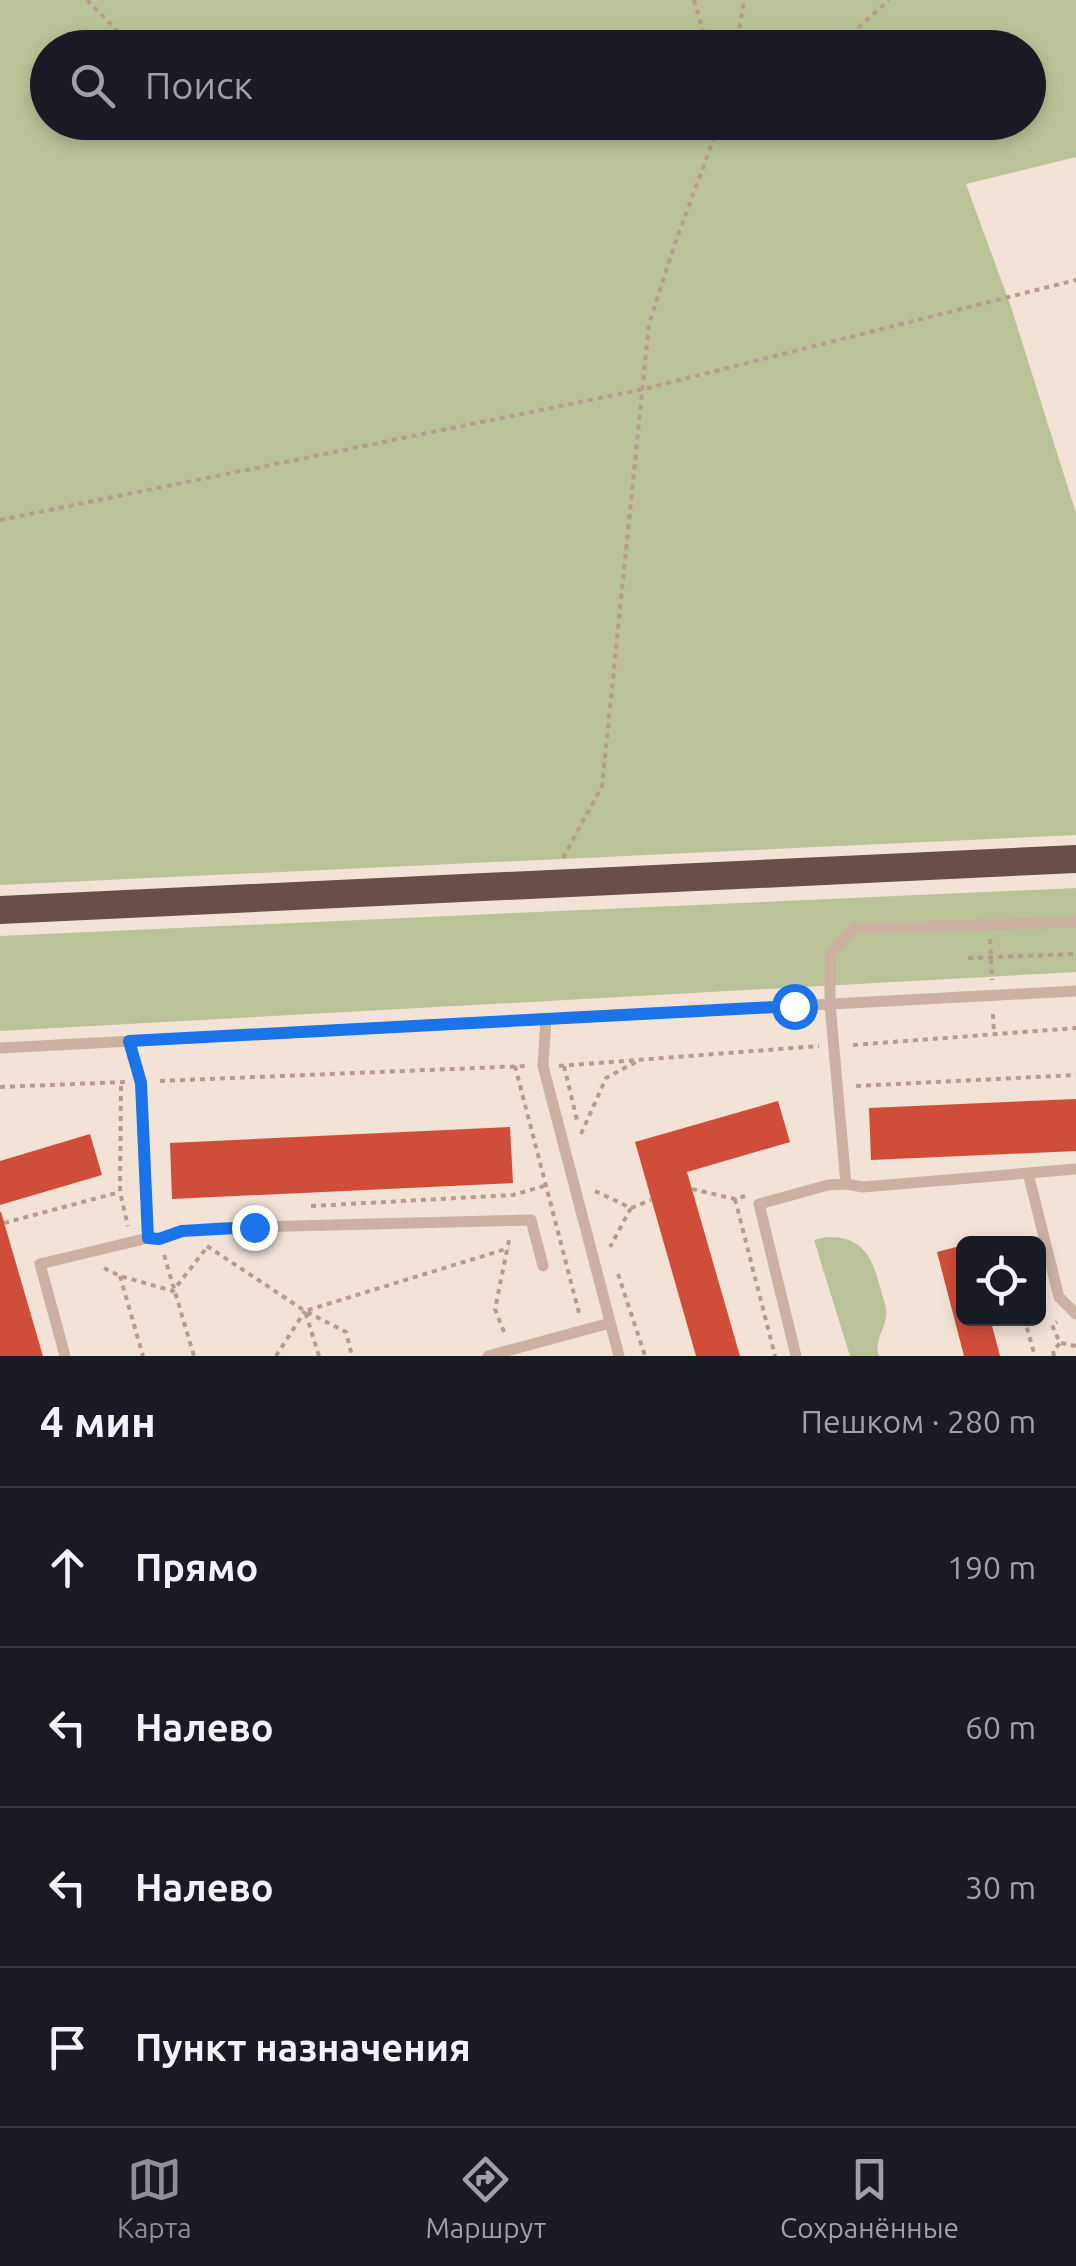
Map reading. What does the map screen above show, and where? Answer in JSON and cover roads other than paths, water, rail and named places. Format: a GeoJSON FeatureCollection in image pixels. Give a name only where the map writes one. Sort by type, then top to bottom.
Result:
{"type":"FeatureCollection","features":[{"type":"Feature","properties":{"kind":"highway"},"geometry":{"type":"LineString","coordinates":[[0,910],[1076,859]]}},
{"type":"Feature","properties":{"kind":"lane"},"geometry":{"type":"LineString","coordinates":[[846,1184],[830,1004],[830,956],[853,929],[1076,922]]}},
{"type":"Feature","properties":{"kind":"lane"},"geometry":{"type":"LineString","coordinates":[[0,1048],[1076,991]]}},
{"type":"Feature","properties":{"kind":"lane"},"geometry":{"type":"LineString","coordinates":[[546,1019],[543,1066],[619,1356]]}},
{"type":"Feature","properties":{"kind":"lane"},"geometry":{"type":"LineString","coordinates":[[129,1041],[141,1083],[148,1238]]}},
{"type":"Feature","properties":{"kind":"lane"},"geometry":{"type":"LineString","coordinates":[[796,1356],[759,1204],[828,1185],[862,1186],[1076,1169]]}},
{"type":"Feature","properties":{"kind":"lane"},"geometry":{"type":"LineString","coordinates":[[1028,1172],[1059,1297],[1070,1316]]}},
{"type":"Feature","properties":{"kind":"lane"},"geometry":{"type":"LineString","coordinates":[[65,1356],[40,1264],[182,1231],[531,1220],[543,1266]]}},
{"type":"Feature","properties":{"kind":"lane"},"geometry":{"type":"LineString","coordinates":[[488,1356],[610,1323]]}}]}
